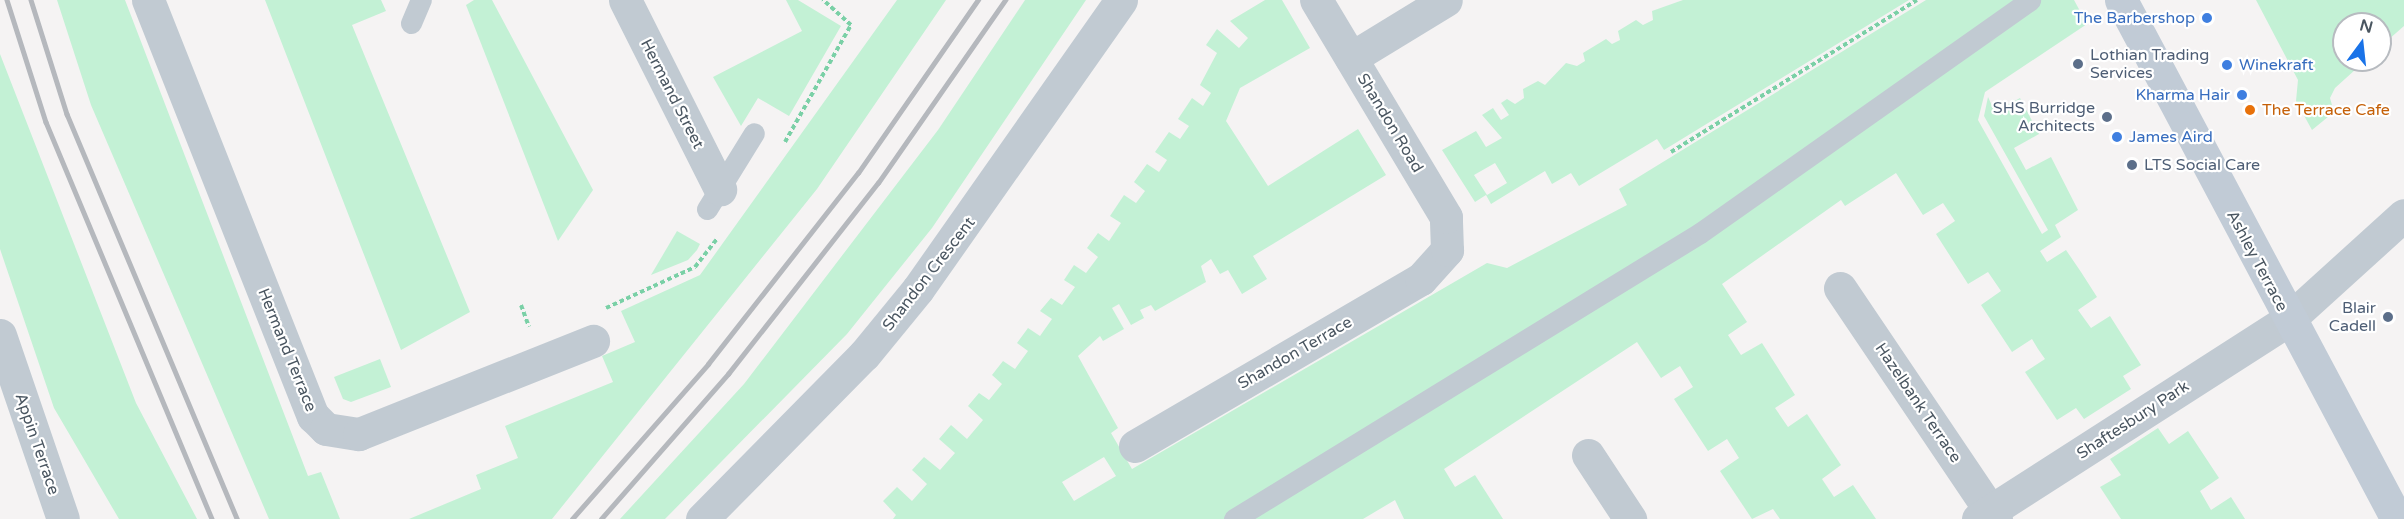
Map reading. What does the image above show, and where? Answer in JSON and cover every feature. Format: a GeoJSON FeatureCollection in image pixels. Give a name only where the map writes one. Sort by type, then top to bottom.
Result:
{"type":"FeatureCollection","features":[{"type":"Feature","properties":{"kind":"street","name":"Hermand Terrace"},"geometry":{"type":"LineString","coordinates":[[148,0],[313,416],[326,429],[359,434],[593,341]]}},
{"type":"Feature","properties":{"kind":"street","name":"Hermand Street"},"geometry":{"type":"LineString","coordinates":[[625,0],[713,199]]}},
{"type":"Feature","properties":{"kind":"street","name":"Shandon Crescent"},"geometry":{"type":"LineString","coordinates":[[702,519],[864,355],[918,289],[1121,0]]}},
{"type":"Feature","properties":{"kind":"street","name":"Shandon Road"},"geometry":{"type":"LineString","coordinates":[[1316,0],[1446,217],[1447,250]]}},
{"type":"Feature","properties":{"kind":"street"},"geometry":{"type":"LineString","coordinates":[[1351,58],[1446,0]]}},
{"type":"Feature","properties":{"kind":"street","name":"Ashley Terrace"},"geometry":{"type":"LineString","coordinates":[[2121,0],[2288,320],[2397,519]]}},
{"type":"Feature","properties":{"kind":"street","name":"Shaftesbury Park"},"geometry":{"type":"LineString","coordinates":[[1988,516],[2288,320],[2404,215]]}},
{"type":"Feature","properties":{"kind":"street","name":"Shandon Terrace"},"geometry":{"type":"LineString","coordinates":[[1135,446],[1421,279],[1447,250]]}},
{"type":"Feature","properties":{"kind":"street","name":"Hazelbank Terrace"},"geometry":{"type":"LineString","coordinates":[[1840,288],[1988,516]]}},
{"type":"Feature","properties":{"kind":"street","name":"Appin Terrace"},"geometry":{"type":"LineString","coordinates":[[0,335],[63,519]]}},
{"type":"Feature","properties":{"kind":"street"},"geometry":{"type":"LineString","coordinates":[[1588,455],[1630,519]]}},
{"type":"Feature","properties":{"kind":"lane"},"geometry":{"type":"LineString","coordinates":[[411,23],[421,0]]}},
{"type":"Feature","properties":{"kind":"lane"},"geometry":{"type":"LineString","coordinates":[[1234,519],[1681,245],[2030,0]]}},
{"type":"Feature","properties":{"kind":"lane"},"geometry":{"type":"LineString","coordinates":[[713,199],[754,133]]}},
{"type":"Feature","properties":{"kind":"path"},"geometry":{"type":"LineString","coordinates":[[1671,152],[1917,0]]}},
{"type":"Feature","properties":{"kind":"green space"},"geometry":{"type":"Polygon","coordinates":[[[57,0],[125,0],[308,476],[321,472],[340,519],[269,519],[91,105],[57,0]]]}},
{"type":"Feature","properties":{"kind":"green space"},"geometry":{"type":"Polygon","coordinates":[[[265,0],[381,0],[386,11],[352,25],[470,312],[401,350],[265,0]]]}},
{"type":"Feature","properties":{"kind":"green space"},"geometry":{"type":"Polygon","coordinates":[[[474,0],[492,0],[593,190],[558,241],[466,5],[474,0]]]}},
{"type":"Feature","properties":{"kind":"green space"},"geometry":{"type":"Polygon","coordinates":[[[786,0],[798,0],[841,26],[789,116],[758,98],[741,126],[713,77],[802,31],[786,0]]]}},
{"type":"Feature","properties":{"kind":"green space"},"geometry":{"type":"Polygon","coordinates":[[[897,0],[946,0],[817,189],[552,519],[409,519],[481,489],[476,475],[518,458],[505,426],[613,382],[602,356],[635,342],[621,311],[700,275],[897,0]]]}},
{"type":"Feature","properties":{"kind":"green space"},"geometry":{"type":"Polygon","coordinates":[[[1025,0],[1086,0],[932,228],[847,334],[665,519],[620,519],[744,384],[938,130],[1025,0]]]}},
{"type":"Feature","properties":{"kind":"green space"},"geometry":{"type":"Polygon","coordinates":[[[1265,0],[1282,0],[1310,48],[1240,88],[1226,121],[1268,186],[1358,129],[1386,175],[1253,256],[1267,279],[1242,294],[1228,270],[1220,274],[1211,259],[1201,266],[1206,282],[1155,311],[1151,305],[1140,310],[1144,318],[1131,325],[1119,304],[1112,308],[1124,329],[1103,341],[1100,336],[1078,356],[1118,428],[1111,433],[1132,469],[1487,263],[1507,268],[1627,205],[1619,189],[1926,0],[2074,0],[2087,24],[1985,92],[1978,120],[2042,234],[2048,230],[1984,116],[1988,97],[1995,112],[2020,98],[2039,134],[2014,148],[2026,170],[2051,157],[2078,210],[2055,225],[2061,237],[2040,251],[2047,262],[2066,250],[2097,297],[2078,310],[2091,328],[2110,316],[2141,365],[2123,376],[2131,389],[2084,419],[2076,408],[2057,420],[2025,372],[2045,359],[2032,339],[2012,352],[1981,305],[2001,291],[1988,272],[1968,284],[1936,234],[1955,221],[1943,203],[1923,215],[1896,173],[1845,206],[1841,200],[1722,284],[1747,322],[1728,335],[1741,355],[1762,343],[1795,395],[1775,408],[1788,427],[1807,414],[1841,465],[1822,479],[1834,497],[1853,485],[1876,519],[1780,519],[1773,509],[1752,519],[1720,471],[1739,458],[1727,439],[1708,451],[1674,399],[1693,387],[1680,366],[1661,378],[1637,342],[1444,469],[1455,487],[1475,475],[1503,519],[1404,519],[1395,500],[1363,519],[893,519],[896,515],[883,501],[897,487],[912,501],[927,484],[912,470],[924,457],[940,470],[955,453],[939,439],[951,425],[967,439],[983,420],[968,406],[979,393],[989,400],[1002,384],[992,375],[1003,361],[1015,369],[1028,351],[1017,343],[1028,328],[1040,336],[1052,319],[1040,311],[1051,298],[1062,305],[1075,287],[1064,280],[1074,265],[1086,273],[1098,257],[1087,248],[1098,233],[1109,241],[1121,223],[1110,216],[1124,195],[1136,203],[1145,191],[1134,182],[1147,164],[1159,172],[1167,160],[1155,152],[1169,132],[1180,139],[1189,126],[1178,119],[1192,98],[1203,106],[1211,93],[1200,85],[1217,53],[1206,45],[1217,29],[1239,48],[1248,38],[1230,21],[1265,0]],[[1104,457],[1062,482],[1074,501],[1116,476],[1104,457]]]}},
{"type":"Feature","properties":{"kind":"green space"},"geometry":{"type":"Polygon","coordinates":[[[1683,0],[1909,0],[1664,150],[1657,139],[1579,186],[1571,173],[1552,184],[1545,171],[1491,204],[1486,195],[1475,202],[1442,150],[1476,131],[1486,147],[1502,138],[1482,115],[1493,108],[1501,120],[1509,115],[1501,103],[1507,99],[1515,104],[1524,98],[1523,89],[1538,81],[1545,85],[1566,63],[1577,66],[1585,61],[1583,53],[1606,39],[1612,44],[1620,40],[1618,31],[1636,20],[1643,25],[1653,20],[1652,11],[1683,0]],[[1495,163],[1474,175],[1487,195],[1507,183],[1495,163]]]}},
{"type":"Feature","properties":{"kind":"green space"},"geometry":{"type":"Polygon","coordinates":[[[2256,0],[2404,0],[2404,26],[2392,36],[2392,12],[2332,12],[2332,72],[2353,72],[2335,88],[2330,98],[2334,112],[2312,130],[2296,101],[2298,80],[2256,0]]]}},
{"type":"Feature","properties":{"kind":"green space"},"geometry":{"type":"Polygon","coordinates":[[[0,54],[136,403],[197,519],[119,519],[54,408],[0,249],[0,54]]]}},
{"type":"Feature","properties":{"kind":"green space"},"geometry":{"type":"Polygon","coordinates":[[[677,231],[700,244],[697,250],[688,260],[651,275],[677,231]]]}},
{"type":"Feature","properties":{"kind":"green space"},"geometry":{"type":"Polygon","coordinates":[[[380,359],[391,387],[351,402],[343,399],[334,377],[380,359]]]}},
{"type":"Feature","properties":{"kind":"green space"},"geometry":{"type":"Polygon","coordinates":[[[2158,428],[2169,444],[2188,431],[2219,478],[2200,491],[2211,510],[2231,497],[2245,519],[2121,519],[2100,487],[2121,475],[2110,459],[2158,428]]]}},
{"type":"Feature","properties":{"kind":"railway"},"geometry":{"type":"LineString","coordinates":[[7,0],[46,122],[212,519]]}},
{"type":"Feature","properties":{"kind":"railway"},"geometry":{"type":"LineString","coordinates":[[31,0],[67,114],[237,519]]}},
{"type":"Feature","properties":{"kind":"railway"},"geometry":{"type":"LineString","coordinates":[[572,519],[708,364],[858,173],[978,0]]}},
{"type":"Feature","properties":{"kind":"railway"},"geometry":{"type":"LineString","coordinates":[[601,519],[728,374],[878,183],[1005,0]]}},
{"type":"Feature","properties":{"kind":"place","name":"The Barbershop"},"geometry":{"type":"Point","coordinates":[2207,18]}},
{"type":"Feature","properties":{"kind":"place","name":"Lothian Trading Services"},"geometry":{"type":"Point","coordinates":[2078,64]}},
{"type":"Feature","properties":{"kind":"place","name":"Winekraft"},"geometry":{"type":"Point","coordinates":[2227,65]}},
{"type":"Feature","properties":{"kind":"place","name":"Kharma Hair"},"geometry":{"type":"Point","coordinates":[2242,95]}},
{"type":"Feature","properties":{"kind":"place","name":"The Terrace Cafe"},"geometry":{"type":"Point","coordinates":[2250,110]}},
{"type":"Feature","properties":{"kind":"place","name":"SHS Burridge Architects"},"geometry":{"type":"Point","coordinates":[2107,117]}},
{"type":"Feature","properties":{"kind":"place","name":"James Aird"},"geometry":{"type":"Point","coordinates":[2117,137]}},
{"type":"Feature","properties":{"kind":"place","name":"LTS Social Care"},"geometry":{"type":"Point","coordinates":[2132,165]}},
{"type":"Feature","properties":{"kind":"place","name":"Blair Cadell"},"geometry":{"type":"Point","coordinates":[2388,317]}}]}
